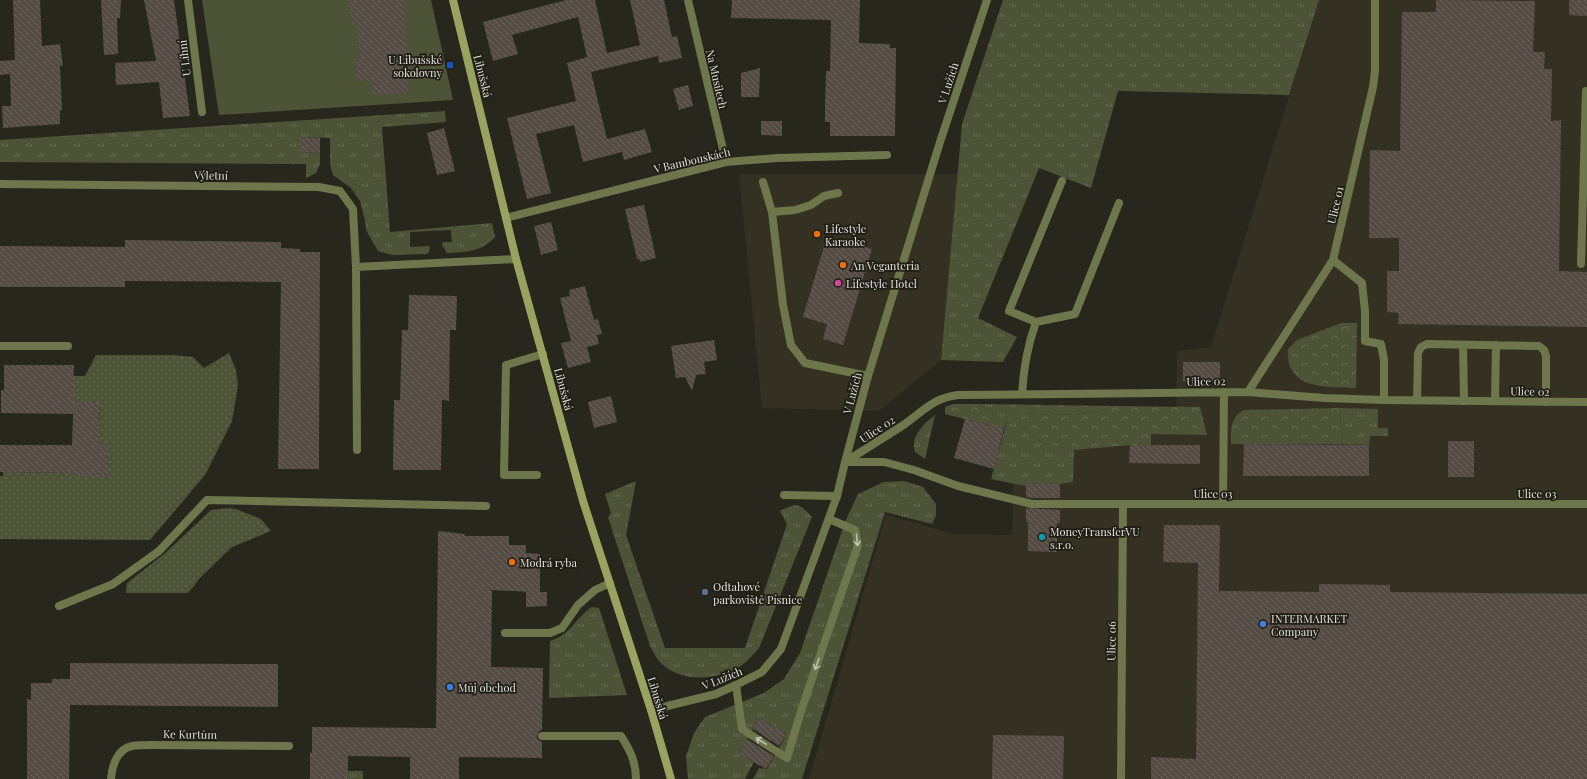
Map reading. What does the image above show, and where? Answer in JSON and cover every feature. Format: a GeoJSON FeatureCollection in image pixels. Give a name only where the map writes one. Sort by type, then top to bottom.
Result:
{"type":"FeatureCollection","features":[{"type":"Feature","properties":{"kind":"main road","name":"Libušská"},"geometry":{"type":"LineString","coordinates":[[453,0],[516,259],[542,354],[583,500],[651,710],[671,779]]}},
{"type":"Feature","properties":{"kind":"street","name":"U Líhní"},"geometry":{"type":"LineString","coordinates":[[188,0],[202,112]]}},
{"type":"Feature","properties":{"kind":"street","name":"Na Musilech"},"geometry":{"type":"LineString","coordinates":[[688,0],[726,162]]}},
{"type":"Feature","properties":{"kind":"street","name":"V Lužích"},"geometry":{"type":"LineString","coordinates":[[651,710],[716,694],[736,685],[762,672],[781,649],[837,496],[868,376],[940,142],[987,0]]}},
{"type":"Feature","properties":{"kind":"street","name":"Ulice 01"},"geometry":{"type":"LineString","coordinates":[[1248,392],[1333,260],[1373,87],[1375,71],[1375,0]]}},
{"type":"Feature","properties":{"kind":"street"},"geometry":{"type":"LineString","coordinates":[[1581,264],[1586,91]]}},
{"type":"Feature","properties":{"kind":"street","name":"V Bambouskách"},"geometry":{"type":"LineString","coordinates":[[506,218],[726,162],[777,158],[887,155]]}},
{"type":"Feature","properties":{"kind":"street"},"geometry":{"type":"LineString","coordinates":[[1062,181],[1009,310],[1036,322],[1075,314],[1119,203]]}},
{"type":"Feature","properties":{"kind":"street"},"geometry":{"type":"LineString","coordinates":[[763,182],[772,212],[783,305],[791,346],[805,363],[868,376]]}},
{"type":"Feature","properties":{"kind":"street","name":"Výletní"},"geometry":{"type":"LineString","coordinates":[[0,184],[319,187],[340,191],[353,209],[356,267],[357,450]]}},
{"type":"Feature","properties":{"kind":"street"},"geometry":{"type":"LineString","coordinates":[[772,212],[795,210],[811,205],[824,196],[838,193]]}},
{"type":"Feature","properties":{"kind":"street"},"geometry":{"type":"LineString","coordinates":[[356,267],[516,259]]}},
{"type":"Feature","properties":{"kind":"street"},"geometry":{"type":"LineString","coordinates":[[1333,260],[1362,283],[1365,311],[1365,341],[1381,344],[1384,360],[1384,400]]}},
{"type":"Feature","properties":{"kind":"street"},"geometry":{"type":"LineString","coordinates":[[1022,394],[1025,362],[1029,342],[1036,322]]}},
{"type":"Feature","properties":{"kind":"street"},"geometry":{"type":"LineString","coordinates":[[1417,400],[1418,353],[1421,347],[1428,344],[1496,345],[1539,346],[1544,350],[1546,356],[1546,402]]}},
{"type":"Feature","properties":{"kind":"street"},"geometry":{"type":"LineString","coordinates":[[1463,345],[1464,401]]}},
{"type":"Feature","properties":{"kind":"street"},"geometry":{"type":"LineString","coordinates":[[1495,401],[1496,345]]}},
{"type":"Feature","properties":{"kind":"street"},"geometry":{"type":"LineString","coordinates":[[0,346],[68,346]]}},
{"type":"Feature","properties":{"kind":"street"},"geometry":{"type":"LineString","coordinates":[[537,475],[504,475],[506,365],[542,354]]}},
{"type":"Feature","properties":{"kind":"street"},"geometry":{"type":"LineString","coordinates":[[1223,504],[1224,392]]}},
{"type":"Feature","properties":{"kind":"street","name":"Ulice 02"},"geometry":{"type":"LineString","coordinates":[[845,462],[942,398],[958,395],[1248,392],[1324,398],[1384,400],[1587,402]]}},
{"type":"Feature","properties":{"kind":"street","name":"Ulice 03"},"geometry":{"type":"LineString","coordinates":[[845,462],[884,462],[914,470],[958,486],[1032,504],[1587,504]]}},
{"type":"Feature","properties":{"kind":"street"},"geometry":{"type":"LineString","coordinates":[[784,495],[837,496]]}},
{"type":"Feature","properties":{"kind":"street"},"geometry":{"type":"LineString","coordinates":[[59,606],[113,584],[159,551],[207,500],[486,506]]}},
{"type":"Feature","properties":{"kind":"street","name":"Ulice 06"},"geometry":{"type":"LineString","coordinates":[[1121,779],[1123,504]]}},
{"type":"Feature","properties":{"kind":"street"},"geometry":{"type":"LineString","coordinates":[[736,685],[742,729],[787,758],[802,708],[858,545],[855,530],[829,519]]}},
{"type":"Feature","properties":{"kind":"street"},"geometry":{"type":"LineString","coordinates":[[505,633],[550,634],[562,628],[578,605],[595,590],[610,583]]}},
{"type":"Feature","properties":{"kind":"street"},"geometry":{"type":"LineString","coordinates":[[542,736],[621,736],[630,751],[636,771],[636,779]]}},
{"type":"Feature","properties":{"kind":"street","name":"Ke Kurtům"},"geometry":{"type":"LineString","coordinates":[[111,779],[112,767],[118,755],[130,746],[290,746]]}},
{"type":"Feature","properties":{"kind":"shaded area"},"geometry":{"type":"Polygon","coordinates":[[[1319,0],[1587,0],[1587,779],[809,779],[886,515],[954,534],[1012,535],[1014,433],[1176,433],[1177,351],[1211,347],[1319,0]]]}},
{"type":"Feature","properties":{"kind":"shaded area"},"geometry":{"type":"Polygon","coordinates":[[[739,174],[958,174],[941,360],[879,411],[762,408],[739,174]]]}},
{"type":"Feature","properties":{"kind":"green space"},"geometry":{"type":"Polygon","coordinates":[[[202,0],[431,0],[453,100],[219,115],[202,0]]]}},
{"type":"Feature","properties":{"kind":"green space"},"geometry":{"type":"Polygon","coordinates":[[[1003,0],[1319,0],[1289,95],[1118,91],[1091,188],[1039,168],[978,318],[1017,337],[1003,362],[941,360],[962,124],[1003,0]]]}},
{"type":"Feature","properties":{"kind":"green space"},"geometry":{"type":"Polygon","coordinates":[[[445,111],[446,122],[382,127],[390,232],[492,223],[495,237],[484,246],[473,250],[447,253],[442,245],[443,242],[452,242],[451,230],[410,232],[410,247],[430,246],[427,254],[392,255],[378,251],[366,230],[360,201],[351,188],[333,175],[330,164],[330,138],[299,137],[300,152],[320,153],[320,164],[316,173],[306,178],[306,164],[0,162],[0,140],[445,111]]]}},
{"type":"Feature","properties":{"kind":"green space"},"geometry":{"type":"Polygon","coordinates":[[[1341,323],[1357,323],[1356,388],[1321,386],[1310,384],[1301,379],[1293,372],[1289,362],[1288,349],[1297,340],[1341,323]]]}},
{"type":"Feature","properties":{"kind":"green space"},"geometry":{"type":"Polygon","coordinates":[[[229,353],[236,370],[238,386],[232,421],[205,475],[150,540],[0,539],[0,476],[3,476],[3,472],[73,473],[73,476],[108,476],[108,445],[91,444],[91,421],[100,420],[100,403],[73,402],[73,376],[85,376],[96,355],[174,355],[193,357],[204,368],[229,353]]]}},
{"type":"Feature","properties":{"kind":"green space"},"geometry":{"type":"Polygon","coordinates":[[[953,404],[978,404],[1007,421],[1004,429],[945,414],[945,407],[953,404]]]}},
{"type":"Feature","properties":{"kind":"green space"},"geometry":{"type":"Polygon","coordinates":[[[978,404],[1113,406],[1102,410],[1069,415],[1024,413],[1019,425],[1044,444],[1074,450],[1073,482],[1060,484],[1026,483],[1026,486],[991,479],[1007,421],[978,404]]]}},
{"type":"Feature","properties":{"kind":"green space"},"geometry":{"type":"Polygon","coordinates":[[[1113,406],[1200,407],[1207,435],[1151,434],[1151,445],[1130,445],[1074,450],[1044,444],[1019,425],[1024,413],[1069,415],[1102,410],[1113,406]]]}},
{"type":"Feature","properties":{"kind":"green space"},"geometry":{"type":"Polygon","coordinates":[[[1340,408],[1378,409],[1378,428],[1388,428],[1388,436],[1370,436],[1369,445],[1342,444],[1340,408]]]}},
{"type":"Feature","properties":{"kind":"green space"},"geometry":{"type":"Polygon","coordinates":[[[1340,408],[1342,444],[1231,444],[1232,424],[1236,416],[1244,410],[1340,408]]]}},
{"type":"Feature","properties":{"kind":"green space"},"geometry":{"type":"Polygon","coordinates":[[[935,415],[925,459],[915,452],[914,441],[926,422],[935,415]]]}},
{"type":"Feature","properties":{"kind":"green space"},"geometry":{"type":"Polygon","coordinates":[[[636,481],[626,535],[665,648],[745,648],[787,524],[780,511],[790,506],[798,505],[812,517],[759,648],[751,657],[736,669],[716,676],[684,676],[666,667],[658,660],[650,646],[608,517],[611,513],[605,494],[636,481]]]}},
{"type":"Feature","properties":{"kind":"green space"},"geometry":{"type":"Polygon","coordinates":[[[904,481],[923,487],[936,504],[936,516],[932,524],[885,512],[802,779],[753,779],[759,768],[767,769],[787,734],[759,718],[739,754],[754,762],[745,779],[688,779],[686,756],[694,733],[705,717],[764,693],[784,679],[800,653],[845,522],[858,494],[884,482],[904,481]]]}},
{"type":"Feature","properties":{"kind":"green space"},"geometry":{"type":"Polygon","coordinates":[[[227,508],[236,509],[261,519],[271,531],[232,547],[200,578],[188,593],[126,593],[127,583],[164,554],[211,510],[227,508]]]}},
{"type":"Feature","properties":{"kind":"green space"},"geometry":{"type":"Polygon","coordinates":[[[592,607],[599,608],[627,695],[549,698],[550,641],[568,630],[592,607]]]}},
{"type":"Feature","properties":{"kind":"green space"},"geometry":{"type":"Polygon","coordinates":[[[348,771],[363,771],[363,779],[348,779],[348,771]]]}},
{"type":"Feature","properties":{"kind":"building"},"geometry":{"type":"Polygon","coordinates":[[[13,0],[40,0],[42,46],[60,44],[63,66],[60,66],[62,110],[60,110],[60,124],[3,128],[2,106],[11,106],[10,74],[0,75],[0,61],[15,60],[13,0]]]}},
{"type":"Feature","properties":{"kind":"building"},"geometry":{"type":"Polygon","coordinates":[[[101,0],[121,0],[120,18],[117,18],[118,54],[104,55],[101,0]]]}},
{"type":"Feature","properties":{"kind":"building"},"geometry":{"type":"Polygon","coordinates":[[[144,0],[174,0],[190,116],[163,118],[159,82],[116,85],[115,63],[156,61],[144,0]]]}},
{"type":"Feature","properties":{"kind":"building"},"geometry":{"type":"Polygon","coordinates":[[[350,0],[404,0],[408,93],[373,95],[373,81],[358,81],[356,60],[360,59],[358,24],[352,24],[350,0]]]}},
{"type":"Feature","properties":{"kind":"building"},"geometry":{"type":"Polygon","coordinates":[[[566,0],[595,0],[607,53],[640,45],[630,0],[664,0],[672,37],[677,36],[682,58],[659,63],[658,56],[591,72],[607,139],[645,129],[652,152],[624,160],[622,152],[583,162],[574,125],[536,134],[551,193],[527,199],[507,118],[576,101],[567,63],[587,57],[578,17],[512,35],[518,54],[493,61],[483,22],[566,0]]]}},
{"type":"Feature","properties":{"kind":"building"},"geometry":{"type":"Polygon","coordinates":[[[732,0],[860,0],[859,43],[890,44],[890,48],[896,48],[895,136],[830,136],[830,122],[825,122],[825,108],[826,71],[830,71],[831,20],[731,18],[732,0]]]}},
{"type":"Feature","properties":{"kind":"building"},"geometry":{"type":"Polygon","coordinates":[[[1436,0],[1535,1],[1533,52],[1545,52],[1544,69],[1552,69],[1551,121],[1561,120],[1559,271],[1587,272],[1587,327],[1398,324],[1399,313],[1387,312],[1387,271],[1399,271],[1399,238],[1369,238],[1370,150],[1400,151],[1402,12],[1436,12],[1436,0]]]}},
{"type":"Feature","properties":{"kind":"building"},"geometry":{"type":"Polygon","coordinates":[[[1569,0],[1587,0],[1587,16],[1569,15],[1569,0]]]}},
{"type":"Feature","properties":{"kind":"building"},"geometry":{"type":"Polygon","coordinates":[[[760,68],[759,97],[741,97],[741,73],[760,68]]]}},
{"type":"Feature","properties":{"kind":"building"},"geometry":{"type":"Polygon","coordinates":[[[688,85],[693,106],[679,110],[673,89],[688,85]]]}},
{"type":"Feature","properties":{"kind":"building"},"geometry":{"type":"Polygon","coordinates":[[[761,121],[782,121],[782,136],[761,135],[761,121]]]}},
{"type":"Feature","properties":{"kind":"building"},"geometry":{"type":"Polygon","coordinates":[[[444,128],[455,171],[437,175],[427,133],[444,128]]]}},
{"type":"Feature","properties":{"kind":"building"},"geometry":{"type":"Polygon","coordinates":[[[299,137],[320,138],[320,153],[299,152],[299,137]]]}},
{"type":"Feature","properties":{"kind":"building"},"geometry":{"type":"Polygon","coordinates":[[[644,205],[656,258],[640,262],[639,259],[637,259],[625,209],[644,205]]]}},
{"type":"Feature","properties":{"kind":"building"},"geometry":{"type":"Polygon","coordinates":[[[551,222],[558,250],[541,255],[534,226],[551,222]]]}},
{"type":"Feature","properties":{"kind":"building","name":"Lifestyle Hotel"},"geometry":{"type":"Polygon","coordinates":[[[827,236],[872,249],[843,345],[823,339],[827,324],[803,317],[827,236]]]}},
{"type":"Feature","properties":{"kind":"building"},"geometry":{"type":"Polygon","coordinates":[[[125,240],[281,242],[281,248],[300,249],[300,252],[320,252],[319,469],[278,469],[281,282],[125,281],[125,287],[0,287],[0,246],[125,247],[125,240]]]}},
{"type":"Feature","properties":{"kind":"building"},"geometry":{"type":"Polygon","coordinates":[[[585,286],[594,320],[598,319],[602,334],[597,335],[599,344],[587,347],[591,362],[568,368],[561,343],[571,341],[560,298],[570,296],[569,290],[585,286]]]}},
{"type":"Feature","properties":{"kind":"building"},"geometry":{"type":"Polygon","coordinates":[[[409,295],[457,296],[456,330],[450,330],[449,401],[442,400],[441,470],[393,470],[394,400],[400,400],[402,330],[408,330],[409,295]]]}},
{"type":"Feature","properties":{"kind":"building"},"geometry":{"type":"Polygon","coordinates":[[[714,340],[717,360],[704,362],[706,374],[696,375],[692,391],[685,377],[676,378],[671,346],[714,340]]]}},
{"type":"Feature","properties":{"kind":"building"},"geometry":{"type":"Polygon","coordinates":[[[1183,362],[1220,362],[1220,381],[1183,381],[1183,362]]]}},
{"type":"Feature","properties":{"kind":"building"},"geometry":{"type":"Polygon","coordinates":[[[4,365],[74,365],[73,402],[100,402],[99,444],[108,445],[108,477],[73,476],[73,473],[0,472],[0,445],[72,445],[73,414],[1,413],[1,390],[4,390],[4,365]]]}},
{"type":"Feature","properties":{"kind":"building"},"geometry":{"type":"Polygon","coordinates":[[[611,396],[617,422],[594,428],[588,402],[611,396]]]}},
{"type":"Feature","properties":{"kind":"building"},"geometry":{"type":"Polygon","coordinates":[[[965,419],[1004,429],[994,469],[954,458],[965,419]]]}},
{"type":"Feature","properties":{"kind":"building"},"geometry":{"type":"Polygon","coordinates":[[[1448,441],[1474,441],[1474,477],[1448,477],[1448,441]]]}},
{"type":"Feature","properties":{"kind":"building"},"geometry":{"type":"Polygon","coordinates":[[[1244,444],[1369,445],[1369,476],[1243,476],[1244,444]]]}},
{"type":"Feature","properties":{"kind":"building"},"geometry":{"type":"Polygon","coordinates":[[[1130,445],[1200,445],[1200,464],[1129,463],[1130,445]]]}},
{"type":"Feature","properties":{"kind":"building"},"geometry":{"type":"Polygon","coordinates":[[[1026,483],[1060,484],[1060,498],[1026,497],[1026,483]]]}},
{"type":"Feature","properties":{"kind":"building","name":"MoneyTransferVU s.r.o."},"geometry":{"type":"Polygon","coordinates":[[[1026,508],[1060,510],[1060,523],[1057,523],[1057,552],[1028,551],[1028,522],[1026,522],[1026,508]]]}},
{"type":"Feature","properties":{"kind":"building"},"geometry":{"type":"Polygon","coordinates":[[[1164,525],[1220,525],[1219,591],[1319,592],[1319,584],[1390,585],[1390,592],[1587,594],[1587,779],[1151,779],[1151,757],[1196,759],[1198,563],[1163,562],[1164,525]]]}},
{"type":"Feature","properties":{"kind":"building"},"geometry":{"type":"Polygon","coordinates":[[[438,531],[465,534],[465,536],[509,536],[509,545],[526,545],[526,553],[540,554],[540,592],[547,592],[547,606],[526,607],[526,592],[531,592],[492,590],[491,667],[543,668],[542,730],[539,731],[537,736],[537,739],[542,742],[542,758],[459,757],[459,779],[410,779],[410,757],[348,756],[348,779],[310,779],[312,727],[436,728],[438,531]]]}},
{"type":"Feature","properties":{"kind":"building"},"geometry":{"type":"Polygon","coordinates":[[[70,663],[278,664],[278,707],[70,705],[69,779],[27,779],[27,699],[31,700],[31,683],[52,683],[52,679],[70,679],[70,663]]]}},
{"type":"Feature","properties":{"kind":"building"},"geometry":{"type":"Polygon","coordinates":[[[759,718],[787,734],[779,746],[753,729],[759,718]]]}},
{"type":"Feature","properties":{"kind":"building"},"geometry":{"type":"Polygon","coordinates":[[[993,735],[1064,736],[1063,779],[992,779],[993,735]]]}},
{"type":"Feature","properties":{"kind":"building"},"geometry":{"type":"Polygon","coordinates":[[[747,739],[774,756],[766,769],[739,754],[747,739]]]}},
{"type":"Feature","properties":{"kind":"place","name":"U Libušské sokolovny"},"geometry":{"type":"Point","coordinates":[450,65]}},
{"type":"Feature","properties":{"kind":"place","name":"Lifestyle Karaoke"},"geometry":{"type":"Point","coordinates":[817,234]}},
{"type":"Feature","properties":{"kind":"place","name":"An Veganteria"},"geometry":{"type":"Point","coordinates":[843,265]}},
{"type":"Feature","properties":{"kind":"place","name":"Lifestyle Hotel"},"geometry":{"type":"Point","coordinates":[838,283]}},
{"type":"Feature","properties":{"kind":"place","name":"MoneyTransferVU s.r.o."},"geometry":{"type":"Point","coordinates":[1042,537]}},
{"type":"Feature","properties":{"kind":"place","name":"Modrá ryba"},"geometry":{"type":"Point","coordinates":[512,562]}},
{"type":"Feature","properties":{"kind":"place","name":"Odtahové parkoviště Písnice"},"geometry":{"type":"Point","coordinates":[705,592]}},
{"type":"Feature","properties":{"kind":"place","name":"INTERMARKET Company"},"geometry":{"type":"Point","coordinates":[1263,624]}},
{"type":"Feature","properties":{"kind":"place","name":"Můj obchod"},"geometry":{"type":"Point","coordinates":[450,687]}}]}
